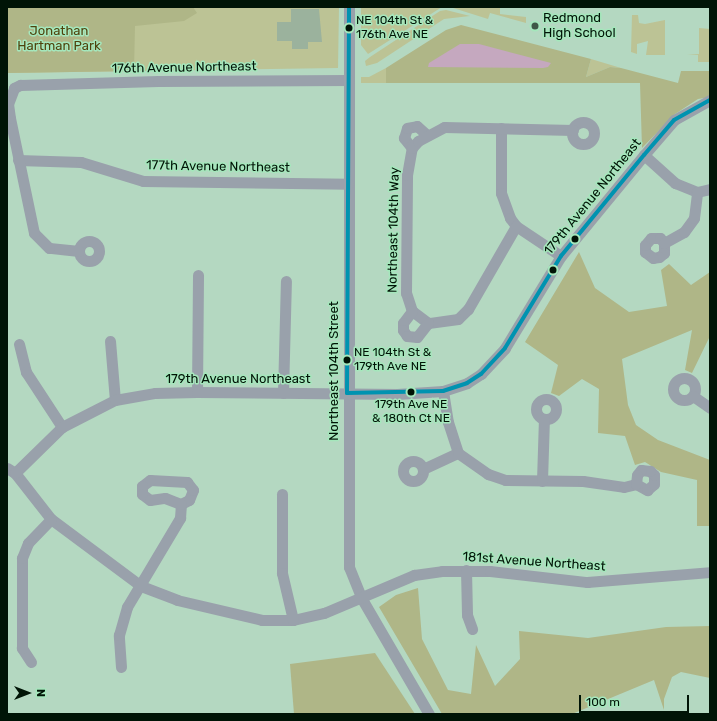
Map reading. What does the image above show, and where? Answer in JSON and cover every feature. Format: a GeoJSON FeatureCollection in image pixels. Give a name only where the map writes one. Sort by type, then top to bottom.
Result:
{"type":"FeatureCollection","features":[{"type":"Feature","properties":{"kind":"street","name":"Northeast 104th Street"},"geometry":{"type":"LineString","coordinates":[[349,7],[347,393],[347,548],[349,567],[362,599],[429,714]]}},
{"type":"Feature","properties":{"kind":"street","name":"176th Avenue Northeast"},"geometry":{"type":"LineString","coordinates":[[18,160],[8,104],[10,92],[20,85],[349,80]]}},
{"type":"Feature","properties":{"kind":"street","name":"179th Avenue Northeast"},"geometry":{"type":"LineString","coordinates":[[11,470],[62,427],[115,400],[155,394],[197,392],[347,393],[443,391],[467,383],[491,364],[505,348],[561,256],[674,120],[710,100]]}},
{"type":"Feature","properties":{"kind":"street","name":"Northeast 104th Way"},"geometry":{"type":"LineString","coordinates":[[419,141],[404,138],[407,128],[421,127],[419,141],[407,175],[406,293],[420,318]]}},
{"type":"Feature","properties":{"kind":"street"},"geometry":{"type":"LineString","coordinates":[[419,141],[444,127],[573,130]]}},
{"type":"Feature","properties":{"kind":"street"},"geometry":{"type":"LineString","coordinates":[[501,128],[501,193],[504,207],[516,226],[561,256]]}},
{"type":"Feature","properties":{"kind":"street"},"geometry":{"type":"LineString","coordinates":[[644,155],[675,183],[697,192],[710,189]]}},
{"type":"Feature","properties":{"kind":"street","name":"177th Avenue Northeast"},"geometry":{"type":"LineString","coordinates":[[18,160],[81,162],[142,181],[348,184]]}},
{"type":"Feature","properties":{"kind":"street"},"geometry":{"type":"LineString","coordinates":[[18,160],[34,233],[49,248],[79,251]]}},
{"type":"Feature","properties":{"kind":"street"},"geometry":{"type":"LineString","coordinates":[[664,243],[684,232],[694,218],[697,192]]}},
{"type":"Feature","properties":{"kind":"street"},"geometry":{"type":"LineString","coordinates":[[420,318],[417,337],[407,336],[403,330],[403,323],[420,318],[458,319],[468,309],[516,226]]}},
{"type":"Feature","properties":{"kind":"street"},"geometry":{"type":"LineString","coordinates":[[197,392],[198,275]]}},
{"type":"Feature","properties":{"kind":"street"},"geometry":{"type":"LineString","coordinates":[[283,393],[286,282]]}},
{"type":"Feature","properties":{"kind":"street"},"geometry":{"type":"LineString","coordinates":[[110,341],[115,400]]}},
{"type":"Feature","properties":{"kind":"street"},"geometry":{"type":"LineString","coordinates":[[19,344],[26,372],[62,427]]}},
{"type":"Feature","properties":{"kind":"street"},"geometry":{"type":"LineString","coordinates":[[443,391],[448,422],[458,454],[488,474],[505,480],[583,480],[624,487],[636,484]]}},
{"type":"Feature","properties":{"kind":"street"},"geometry":{"type":"LineString","coordinates":[[693,396],[710,408]]}},
{"type":"Feature","properties":{"kind":"street"},"geometry":{"type":"LineString","coordinates":[[542,481],[544,419]]}},
{"type":"Feature","properties":{"kind":"street"},"geometry":{"type":"LineString","coordinates":[[423,469],[458,454]]}},
{"type":"Feature","properties":{"kind":"street","name":"181st Avenue Northeast"},"geometry":{"type":"LineString","coordinates":[[11,470],[51,519],[141,586],[177,600],[221,612],[262,620],[293,620],[324,613],[362,599],[414,575],[466,570],[587,582],[710,572]]}},
{"type":"Feature","properties":{"kind":"street"},"geometry":{"type":"LineString","coordinates":[[282,494],[282,573],[293,620]]}},
{"type":"Feature","properties":{"kind":"street"},"geometry":{"type":"LineString","coordinates":[[121,667],[119,635],[122,621],[180,518],[181,504]]}},
{"type":"Feature","properties":{"kind":"street"},"geometry":{"type":"LineString","coordinates":[[31,662],[22,648],[22,558],[28,543],[51,519]]}},
{"type":"Feature","properties":{"kind":"street"},"geometry":{"type":"LineString","coordinates":[[466,570],[467,615],[472,629]]}},
{"type":"Feature","properties":{"kind":"green space","name":"Jonathan Hartman Park"},"geometry":{"type":"Polygon","coordinates":[[[7,7],[339,7],[338,68],[7,73],[7,7]]]}},
{"type":"Feature","properties":{"kind":"green space"},"geometry":{"type":"Polygon","coordinates":[[[7,7],[193,7],[197,13],[184,21],[135,26],[134,71],[7,73],[7,7]]]}},
{"type":"Feature","properties":{"kind":"green space"},"geometry":{"type":"Polygon","coordinates":[[[361,7],[442,7],[368,54],[361,45],[361,7]]]}},
{"type":"Feature","properties":{"kind":"green space"},"geometry":{"type":"Polygon","coordinates":[[[450,7],[500,7],[500,14],[526,17],[526,23],[490,13],[488,19],[450,7]]]}},
{"type":"Feature","properties":{"kind":"green space"},"geometry":{"type":"Polygon","coordinates":[[[446,10],[470,16],[444,19],[377,63],[366,66],[365,61],[370,57],[440,11],[446,10]]]}},
{"type":"Feature","properties":{"kind":"green space"},"geometry":{"type":"Polygon","coordinates":[[[632,15],[638,15],[639,23],[645,24],[665,20],[665,55],[646,55],[648,41],[637,44],[637,54],[631,52],[632,15]]]}},
{"type":"Feature","properties":{"kind":"green space"},"geometry":{"type":"Polygon","coordinates":[[[461,25],[591,59],[586,77],[610,67],[621,68],[678,83],[681,71],[710,71],[710,97],[698,99],[675,114],[642,148],[640,83],[386,83],[386,68],[446,30],[461,25]]]}},
{"type":"Feature","properties":{"kind":"green space"},"geometry":{"type":"Polygon","coordinates":[[[699,28],[710,29],[710,62],[698,62],[698,55],[687,55],[699,54],[699,28]]]}},
{"type":"Feature","properties":{"kind":"green space"},"geometry":{"type":"Polygon","coordinates":[[[591,59],[621,68],[610,67],[586,77],[591,59]]]}},
{"type":"Feature","properties":{"kind":"green space"},"geometry":{"type":"Polygon","coordinates":[[[386,68],[386,83],[361,83],[361,77],[369,77],[386,68]]]}},
{"type":"Feature","properties":{"kind":"green space"},"geometry":{"type":"Polygon","coordinates":[[[579,252],[595,288],[629,312],[667,306],[661,270],[669,264],[691,285],[710,272],[710,336],[692,373],[685,370],[692,330],[622,359],[628,405],[636,425],[658,440],[710,460],[710,526],[697,526],[697,480],[661,472],[645,462],[635,465],[625,436],[598,433],[599,389],[582,379],[559,396],[551,393],[558,365],[525,342],[579,252]]]}},
{"type":"Feature","properties":{"kind":"green space"},"geometry":{"type":"Polygon","coordinates":[[[418,588],[422,639],[448,690],[471,694],[476,645],[495,686],[520,659],[519,631],[588,638],[666,627],[710,626],[710,678],[681,672],[672,677],[664,699],[664,710],[654,680],[572,714],[442,714],[379,607],[396,595],[418,588]]]}},
{"type":"Feature","properties":{"kind":"green space"},"geometry":{"type":"Polygon","coordinates":[[[375,653],[415,714],[294,714],[290,664],[375,653]]]}},
{"type":"Feature","properties":{"kind":"shaded area"},"geometry":{"type":"Polygon","coordinates":[[[460,44],[479,44],[551,63],[548,67],[543,68],[428,67],[429,63],[460,44]]]}},
{"type":"Feature","properties":{"kind":"building"},"geometry":{"type":"Polygon","coordinates":[[[291,9],[319,9],[322,42],[308,42],[308,49],[292,49],[292,41],[277,41],[277,22],[291,22],[291,9]]]}},
{"type":"Feature","properties":{"kind":"transit line"},"geometry":{"type":"LineString","coordinates":[[347,393],[349,7]]}},
{"type":"Feature","properties":{"kind":"transit line"},"geometry":{"type":"LineString","coordinates":[[347,393],[443,391],[467,383],[481,374],[505,348],[561,256],[644,155],[674,120],[710,100]]}},
{"type":"Feature","properties":{"kind":"place","name":"Redmond High School"},"geometry":{"type":"Point","coordinates":[535,26]}},
{"type":"Feature","properties":{"kind":"place","name":"NE 104th St & 176th Ave NE"},"geometry":{"type":"Point","coordinates":[349,28]}},
{"type":"Feature","properties":{"kind":"place","name":"NE 104th St & 179th Ave NE"},"geometry":{"type":"Point","coordinates":[347,360]}},
{"type":"Feature","properties":{"kind":"place","name":"179th Ave NE & 180th Ct NE"},"geometry":{"type":"Point","coordinates":[411,392]}}]}
